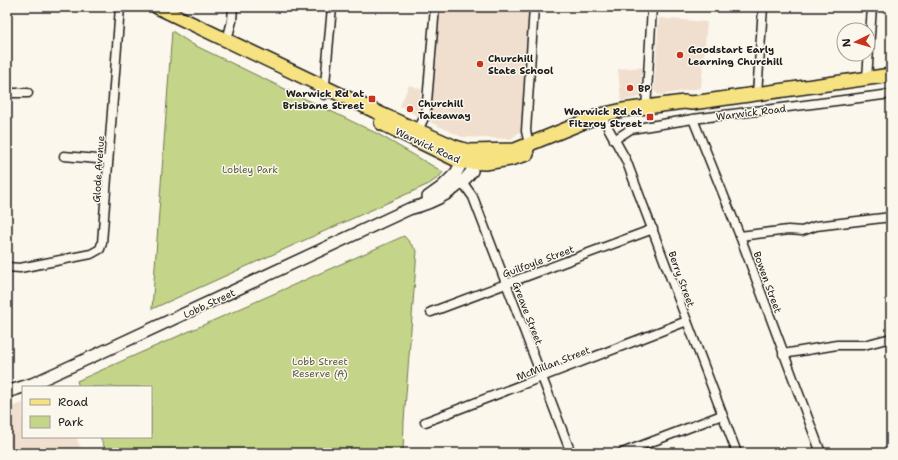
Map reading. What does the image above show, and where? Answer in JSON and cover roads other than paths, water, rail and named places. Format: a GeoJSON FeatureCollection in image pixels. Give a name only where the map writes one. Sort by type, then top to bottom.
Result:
{"type":"FeatureCollection","features":[{"type":"Feature","properties":{"kind":"main road","name":"Warwick Road"},"geometry":{"type":"LineString","coordinates":[[157,7],[246,50],[294,71],[325,91],[467,158],[515,150],[531,149],[602,119],[646,110],[686,106],[692,103],[891,75]]}},
{"type":"Feature","properties":{"kind":"main road","name":"Warwick Road"},"geometry":{"type":"LineString","coordinates":[[325,91],[455,147],[467,158]]}},
{"type":"Feature","properties":{"kind":"main road","name":"Lobb Street"},"geometry":{"type":"LineString","coordinates":[[409,209],[423,206],[447,194],[463,183],[472,172],[467,158]]}},
{"type":"Feature","properties":{"kind":"main road","name":"Lobb Street"},"geometry":{"type":"LineString","coordinates":[[26,386],[409,209],[442,187],[460,169],[467,158]]}},
{"type":"Feature","properties":{"kind":"main road","name":"Lobb Street"},"geometry":{"type":"LineString","coordinates":[[7,392],[22,387]]}},
{"type":"Feature","properties":{"kind":"street","name":"Glode Avenue"},"geometry":{"type":"LineString","coordinates":[[7,267],[20,268],[91,254],[100,249],[102,243],[120,7]]}},
{"type":"Feature","properties":{"kind":"street"},"geometry":{"type":"LineString","coordinates":[[227,40],[232,21],[233,7]]}},
{"type":"Feature","properties":{"kind":"street"},"geometry":{"type":"LineString","coordinates":[[325,91],[332,7]]}},
{"type":"Feature","properties":{"kind":"street"},"geometry":{"type":"LineString","coordinates":[[418,130],[426,114],[435,7]]}},
{"type":"Feature","properties":{"kind":"street"},"geometry":{"type":"LineString","coordinates":[[531,149],[526,131],[534,7]]}},
{"type":"Feature","properties":{"kind":"street"},"geometry":{"type":"LineString","coordinates":[[646,110],[652,7]]}},
{"type":"Feature","properties":{"kind":"street"},"geometry":{"type":"LineString","coordinates":[[757,94],[763,7]]}},
{"type":"Feature","properties":{"kind":"street"},"geometry":{"type":"LineString","coordinates":[[867,78],[872,7]]}},
{"type":"Feature","properties":{"kind":"street"},"geometry":{"type":"LineString","coordinates":[[7,93],[28,93]]}},
{"type":"Feature","properties":{"kind":"street","name":"Warwick Road"},"geometry":{"type":"LineString","coordinates":[[614,140],[631,129],[693,119],[891,94]]}},
{"type":"Feature","properties":{"kind":"street","name":"Berry Street"},"geometry":{"type":"LineString","coordinates":[[602,119],[626,160],[737,453]]}},
{"type":"Feature","properties":{"kind":"street","name":"Bowen Street"},"geometry":{"type":"LineString","coordinates":[[693,119],[740,236],[821,453]]}},
{"type":"Feature","properties":{"kind":"street"},"geometry":{"type":"LineString","coordinates":[[64,156],[108,160]]}},
{"type":"Feature","properties":{"kind":"street","name":"Greave Street"},"geometry":{"type":"LineString","coordinates":[[463,183],[473,197],[571,453]]}},
{"type":"Feature","properties":{"kind":"street"},"geometry":{"type":"LineString","coordinates":[[740,236],[788,230],[802,231],[816,226],[891,217]]}},
{"type":"Feature","properties":{"kind":"street","name":"Guilfoyle Street"},"geometry":{"type":"LineString","coordinates":[[431,312],[653,229]]}},
{"type":"Feature","properties":{"kind":"street","name":"McMillan Street"},"geometry":{"type":"LineString","coordinates":[[425,422],[687,321]]}},
{"type":"Feature","properties":{"kind":"street"},"geometry":{"type":"LineString","coordinates":[[783,354],[837,345],[864,345],[891,338]]}},
{"type":"Feature","properties":{"kind":"street"},"geometry":{"type":"LineString","coordinates":[[622,453],[722,415]]}},
{"type":"Feature","properties":{"kind":"place","name":"Goodstart Early Learning Churchill"},"geometry":{"type":"Point","coordinates":[680,55]}},
{"type":"Feature","properties":{"kind":"place","name":"Churchill State School"},"geometry":{"type":"Point","coordinates":[480,64]}},
{"type":"Feature","properties":{"kind":"place","name":"BP"},"geometry":{"type":"Point","coordinates":[630,88]}},
{"type":"Feature","properties":{"kind":"place","name":"Warwick Rd at Brisbane Street"},"geometry":{"type":"Point","coordinates":[372,99]}},
{"type":"Feature","properties":{"kind":"place","name":"Churchill Takeaway"},"geometry":{"type":"Point","coordinates":[410,109]}},
{"type":"Feature","properties":{"kind":"place","name":"Warwick Rd at Fitzroy Street"},"geometry":{"type":"Point","coordinates":[650,117]}},
{"type":"Feature","properties":{"kind":"park label","name":"Lobley Park"},"geometry":{"type":"Point","coordinates":[250,169]}},
{"type":"Feature","properties":{"kind":"park label","name":"Lobb Street Reserve (A)"},"geometry":{"type":"Point","coordinates":[320,366]}}]}
